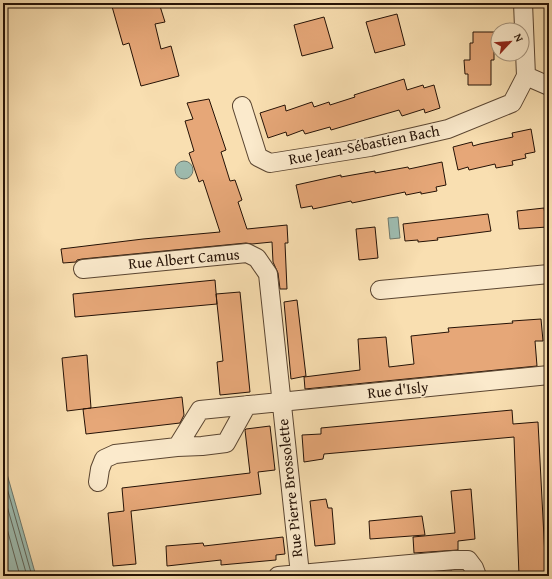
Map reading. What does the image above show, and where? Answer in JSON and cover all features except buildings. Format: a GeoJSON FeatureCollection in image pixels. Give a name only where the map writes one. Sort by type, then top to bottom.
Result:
{"type":"FeatureCollection","features":[{"type":"Feature","properties":{"kind":"street","name":"Rue Jean-Sébastien Bach"},"geometry":{"type":"LineString","coordinates":[[242,106],[258,157],[270,163],[370,147],[448,129],[512,103],[526,76],[523,3]]}},
{"type":"Feature","properties":{"kind":"street"},"geometry":{"type":"LineString","coordinates":[[526,76],[549,86]]}},
{"type":"Feature","properties":{"kind":"street","name":"Rue Albert Camus"},"geometry":{"type":"LineString","coordinates":[[83,269],[247,253],[257,258],[268,274],[281,402]]}},
{"type":"Feature","properties":{"kind":"street"},"geometry":{"type":"LineString","coordinates":[[380,290],[549,274]]}},
{"type":"Feature","properties":{"kind":"street","name":"Rue d'Isly"},"geometry":{"type":"LineString","coordinates":[[177,447],[200,410],[549,375]]}},
{"type":"Feature","properties":{"kind":"street","name":"Rue Pierre Brossolette"},"geometry":{"type":"LineString","coordinates":[[281,402],[300,574]]}},
{"type":"Feature","properties":{"kind":"street"},"geometry":{"type":"LineString","coordinates":[[98,482],[100,469],[104,459],[115,454],[226,443],[247,405]]}},
{"type":"Feature","properties":{"kind":"street"},"geometry":{"type":"LineString","coordinates":[[278,576],[454,560],[468,560],[474,568],[477,576]]}},
{"type":"Feature","properties":{"kind":"water"},"geometry":{"type":"Polygon","coordinates":[[[184,161],[188,162],[192,166],[192,174],[188,178],[184,179],[180,178],[176,174],[175,170],[176,166],[180,162],[184,161]]]}},
{"type":"Feature","properties":{"kind":"water"},"geometry":{"type":"Polygon","coordinates":[[[398,217],[400,238],[390,239],[388,218],[398,217]]]}},
{"type":"Feature","properties":{"kind":"water"},"geometry":{"type":"Polygon","coordinates":[[[3,462],[7,474],[36,576],[3,576],[3,462]]]}}]}
